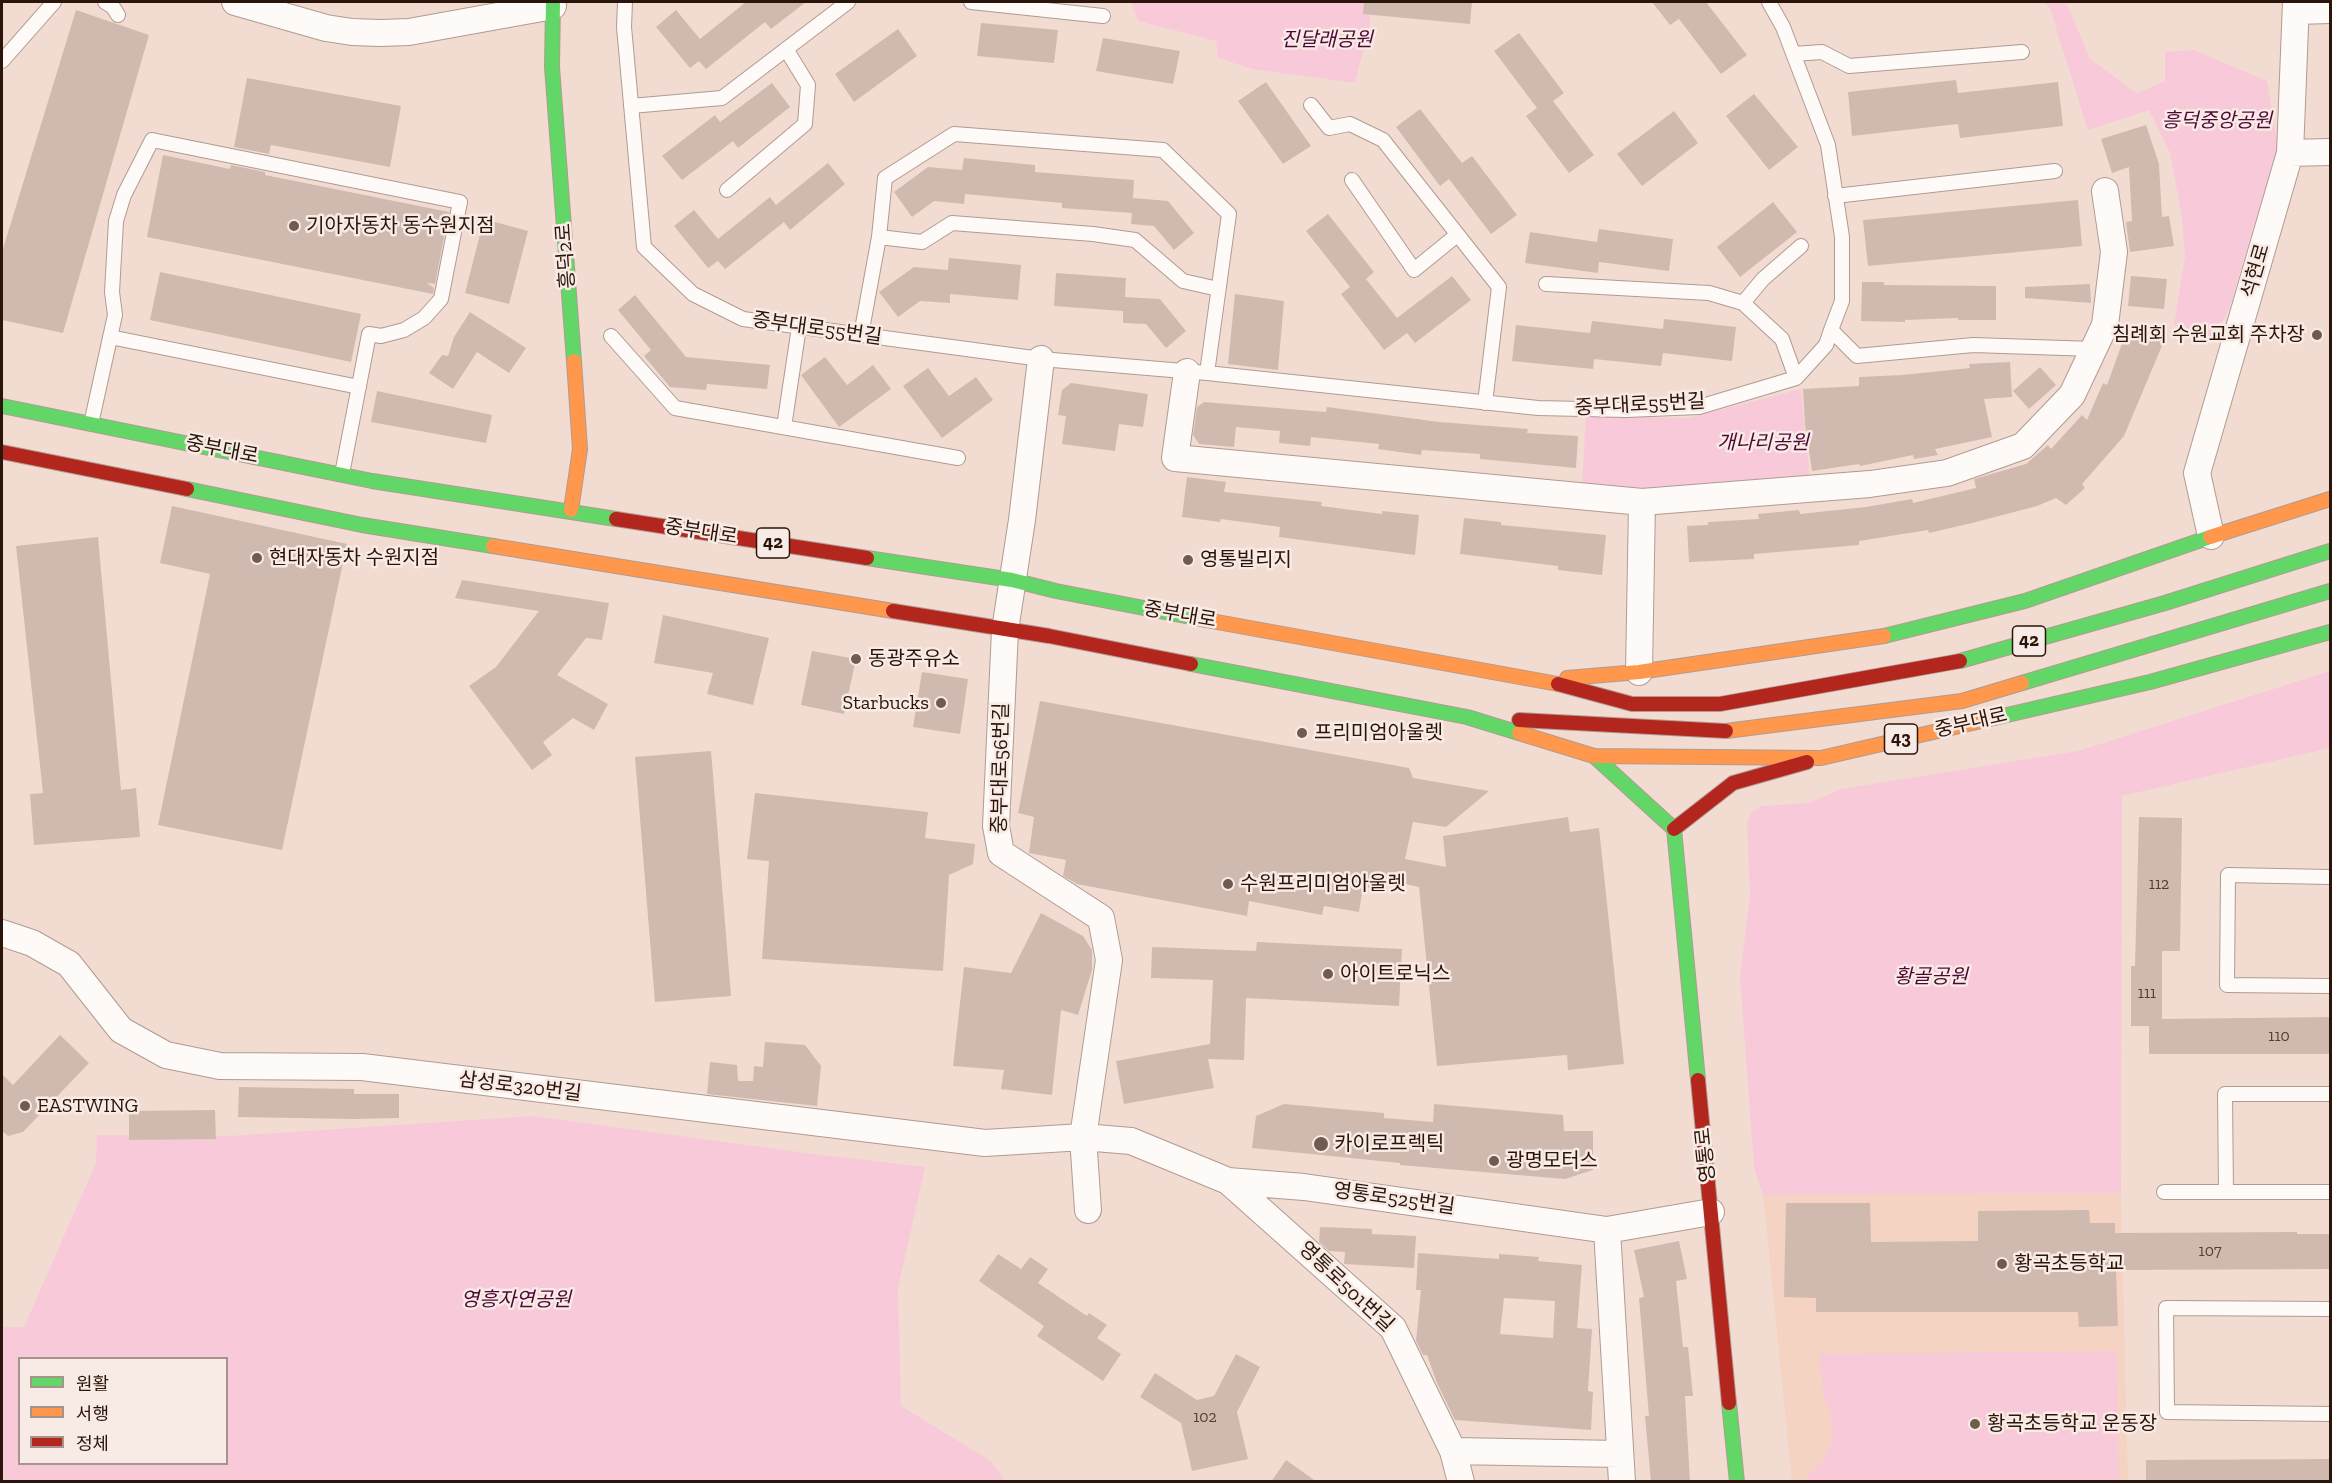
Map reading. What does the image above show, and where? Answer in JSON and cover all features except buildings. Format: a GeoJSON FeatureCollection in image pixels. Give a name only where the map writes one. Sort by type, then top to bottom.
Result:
{"type":"FeatureCollection","features":[{"type":"Feature","properties":{"kind":"main road","name":"흥덕2로"},"geometry":{"type":"LineString","coordinates":[[553,4],[552,67],[580,450],[571,510]]}},
{"type":"Feature","properties":{"kind":"main road","name":"중부대로"},"geometry":{"type":"LineString","coordinates":[[2,406],[342,474],[571,510],[903,569],[1012,580],[1179,621],[1544,680],[1632,704],[1720,704],[1952,663],[2165,603],[2331,551]]}},
{"type":"Feature","properties":{"kind":"main road","name":"중부대로"},"geometry":{"type":"LineString","coordinates":[[2,452],[362,525],[1005,630],[1173,654],[1467,717],[1594,756],[1821,758],[2150,682],[2331,632]]}},
{"type":"Feature","properties":{"kind":"main road","name":"중부대로"},"geometry":{"type":"LineString","coordinates":[[1544,680],[1639,672],[1897,634],[2025,601],[2211,536],[2331,499]]}},
{"type":"Feature","properties":{"kind":"main road","name":"중부대로"},"geometry":{"type":"LineString","coordinates":[[1467,717],[1723,731],[1962,701],[2331,591]]}},
{"type":"Feature","properties":{"kind":"main road"},"geometry":{"type":"LineString","coordinates":[[896,612],[899,593]]}},
{"type":"Feature","properties":{"kind":"main road"},"geometry":{"type":"LineString","coordinates":[[1594,756],[1674,829],[1732,783],[1821,758]]}},
{"type":"Feature","properties":{"kind":"main road","name":"영통로"},"geometry":{"type":"LineString","coordinates":[[1674,829],[1737,1482]]}},
{"type":"Feature","properties":{"kind":"street"},"geometry":{"type":"LineString","coordinates":[[235,2],[326,28],[380,33],[409,32],[553,4]]}},
{"type":"Feature","properties":{"kind":"street"},"geometry":{"type":"LineString","coordinates":[[2296,6],[2331,10]]}},
{"type":"Feature","properties":{"kind":"street","name":"석현로"},"geometry":{"type":"LineString","coordinates":[[2211,536],[2197,473],[2290,153],[2296,6]]}},
{"type":"Feature","properties":{"kind":"street"},"geometry":{"type":"LineString","coordinates":[[2290,153],[2331,153]]}},
{"type":"Feature","properties":{"kind":"street"},"geometry":{"type":"LineString","coordinates":[[1197,372],[1175,458],[1642,502],[1870,484],[1947,473],[2023,446],[2072,395],[2105,326],[2114,252],[2106,191]]}},
{"type":"Feature","properties":{"kind":"street","name":"중부대로56번길"},"geometry":{"type":"LineString","coordinates":[[1041,359],[1022,520],[1005,630],[996,826],[1001,853],[1101,918],[1109,960],[1083,1137],[1088,1210]]}},
{"type":"Feature","properties":{"kind":"street"},"geometry":{"type":"LineString","coordinates":[[1639,672],[1642,502]]}},
{"type":"Feature","properties":{"kind":"street","name":"삼성로320번길"},"geometry":{"type":"LineString","coordinates":[[2,933],[32,943],[69,964],[121,1030],[166,1055],[220,1066],[362,1067],[985,1143],[1083,1137]]}},
{"type":"Feature","properties":{"kind":"street","name":"영통로525번길"},"geometry":{"type":"LineString","coordinates":[[1083,1137],[1131,1141],[1228,1181],[1304,1186],[1608,1230],[1711,1212]]}},
{"type":"Feature","properties":{"kind":"street","name":"영통로501번길"},"geometry":{"type":"LineString","coordinates":[[1228,1181],[1393,1328],[1453,1450],[1461,1482]]}},
{"type":"Feature","properties":{"kind":"street"},"geometry":{"type":"LineString","coordinates":[[1608,1230],[1622,1482]]}},
{"type":"Feature","properties":{"kind":"street"},"geometry":{"type":"LineString","coordinates":[[1453,1450],[1619,1454]]}},
{"type":"Feature","properties":{"kind":"lane"},"geometry":{"type":"LineString","coordinates":[[2,61],[54,2]]}},
{"type":"Feature","properties":{"kind":"lane"},"geometry":{"type":"LineString","coordinates":[[105,2],[113,7],[118,15]]}},
{"type":"Feature","properties":{"kind":"lane","name":"중부대로55번길"},"geometry":{"type":"LineString","coordinates":[[625,2],[624,27],[644,247],[693,294],[743,319],[1041,359],[1197,372],[1538,408],[1626,410],[1699,407],[1796,378]]}},
{"type":"Feature","properties":{"kind":"lane"},"geometry":{"type":"LineString","coordinates":[[631,106],[722,98],[848,2]]}},
{"type":"Feature","properties":{"kind":"lane"},"geometry":{"type":"LineString","coordinates":[[971,2],[1103,16]]}},
{"type":"Feature","properties":{"kind":"lane"},"geometry":{"type":"LineString","coordinates":[[1546,284],[1710,293],[1743,303],[1782,339],[1796,378],[1826,345],[1842,301],[1842,237],[1828,145],[1783,27],[1769,2]]}},
{"type":"Feature","properties":{"kind":"lane"},"geometry":{"type":"LineString","coordinates":[[727,189],[805,124],[808,85],[786,48]]}},
{"type":"Feature","properties":{"kind":"lane"},"geometry":{"type":"LineString","coordinates":[[1793,54],[1822,52],[1849,66],[2022,52]]}},
{"type":"Feature","properties":{"kind":"lane"},"geometry":{"type":"LineString","coordinates":[[1311,105],[1329,128],[1350,123],[1383,140],[1498,287],[1485,403]]}},
{"type":"Feature","properties":{"kind":"lane"},"geometry":{"type":"LineString","coordinates":[[861,335],[879,237],[885,178],[954,134],[1163,150],[1229,214],[1218,289],[1197,372]]}},
{"type":"Feature","properties":{"kind":"lane"},"geometry":{"type":"LineString","coordinates":[[91,424],[115,315],[112,292],[116,220],[124,195],[152,140],[460,202],[441,299],[424,318],[404,330],[381,336],[369,334],[342,474]]}},
{"type":"Feature","properties":{"kind":"lane"},"geometry":{"type":"LineString","coordinates":[[1835,196],[2055,171]]}},
{"type":"Feature","properties":{"kind":"lane"},"geometry":{"type":"LineString","coordinates":[[1352,180],[1413,270],[1457,235]]}},
{"type":"Feature","properties":{"kind":"lane"},"geometry":{"type":"LineString","coordinates":[[879,237],[922,242],[952,223],[1093,234],[1135,240],[1183,281],[1218,289]]}},
{"type":"Feature","properties":{"kind":"lane"},"geometry":{"type":"LineString","coordinates":[[1743,303],[1763,279],[1801,246]]}},
{"type":"Feature","properties":{"kind":"lane"},"geometry":{"type":"LineString","coordinates":[[784,427],[799,327]]}},
{"type":"Feature","properties":{"kind":"lane"},"geometry":{"type":"LineString","coordinates":[[1831,330],[1857,356],[1973,345],[2094,348]]}},
{"type":"Feature","properties":{"kind":"lane"},"geometry":{"type":"LineString","coordinates":[[611,336],[675,408],[958,458]]}},
{"type":"Feature","properties":{"kind":"lane"},"geometry":{"type":"LineString","coordinates":[[110,337],[359,387]]}},
{"type":"Feature","properties":{"kind":"lane"},"geometry":{"type":"LineString","coordinates":[[2331,877],[2228,875],[2227,985],[2331,986]]}},
{"type":"Feature","properties":{"kind":"lane"},"geometry":{"type":"LineString","coordinates":[[2226,1192],[2225,1094],[2331,1094]]}},
{"type":"Feature","properties":{"kind":"lane"},"geometry":{"type":"LineString","coordinates":[[2164,1192],[2331,1192]]}},
{"type":"Feature","properties":{"kind":"lane"},"geometry":{"type":"LineString","coordinates":[[2331,1309],[2166,1308],[2167,1412],[2331,1414]]}},
{"type":"Feature","properties":{"kind":"shaded area","name":"황곡초등학교"},"geometry":{"type":"Polygon","coordinates":[[[2121,1193],[2128,1481],[1792,1481],[1763,1195],[2121,1193]]]}},
{"type":"Feature","properties":{"kind":"green space","name":"진달래공원"},"geometry":{"type":"Polygon","coordinates":[[[1131,2],[1369,2],[1370,23],[1355,83],[1252,69],[1218,58],[1216,41],[1138,21],[1131,2]]]}},
{"type":"Feature","properties":{"kind":"green space","name":"흥덕중앙공원"},"geometry":{"type":"Polygon","coordinates":[[[2045,2],[2066,2],[2090,59],[2137,93],[2165,81],[2165,52],[2194,50],[2267,81],[2278,146],[2228,312],[2210,340],[2174,325],[2185,257],[2182,217],[2170,153],[2149,110],[2088,130],[2050,9],[2045,2]]]}},
{"type":"Feature","properties":{"kind":"green space","name":"개나리공원"},"geometry":{"type":"Polygon","coordinates":[[[1801,389],[1810,479],[1642,495],[1582,487],[1586,416],[1688,418],[1801,389]]]}},
{"type":"Feature","properties":{"kind":"green space","name":"황골공원"},"geometry":{"type":"Polygon","coordinates":[[[2330,671],[2330,748],[2122,796],[2121,1193],[1763,1195],[1754,1167],[1740,977],[1750,895],[1747,822],[1752,812],[1761,806],[1809,803],[1841,789],[2078,751],[2330,671]]]}},
{"type":"Feature","properties":{"kind":"green space","name":"영흥자연공원"},"geometry":{"type":"Polygon","coordinates":[[[533,1116],[925,1167],[898,1288],[901,1406],[991,1461],[1005,1481],[2,1482],[2,1327],[24,1327],[96,1163],[97,1135],[230,1136],[533,1116]]]}},
{"type":"Feature","properties":{"kind":"green space","name":"황곡초등학교 운동장"},"geometry":{"type":"Polygon","coordinates":[[[2117,1351],[2119,1481],[1809,1481],[1808,1475],[1824,1461],[1833,1439],[1830,1410],[1824,1401],[1819,1354],[2117,1351]]]}},
{"type":"Feature","properties":{"kind":"traffic: fast"},"geometry":{"type":"LineString","coordinates":[[553,2],[552,67],[574,361]]}},
{"type":"Feature","properties":{"kind":"traffic: fast"},"geometry":{"type":"LineString","coordinates":[[2,406],[372,481],[616,519]]}},
{"type":"Feature","properties":{"kind":"traffic: fast"},"geometry":{"type":"LineString","coordinates":[[187,489],[362,525],[493,546]]}},
{"type":"Feature","properties":{"kind":"traffic: fast"},"geometry":{"type":"LineString","coordinates":[[1884,636],[2025,601],[2210,537]]}},
{"type":"Feature","properties":{"kind":"traffic: fast"},"geometry":{"type":"LineString","coordinates":[[1960,661],[2165,603],[2330,551]]}},
{"type":"Feature","properties":{"kind":"traffic: fast"},"geometry":{"type":"LineString","coordinates":[[867,558],[1012,580],[1056,591],[1206,620]]}},
{"type":"Feature","properties":{"kind":"traffic: fast"},"geometry":{"type":"LineString","coordinates":[[2022,683],[2330,591]]}},
{"type":"Feature","properties":{"kind":"traffic: fast"},"geometry":{"type":"LineString","coordinates":[[1994,718],[2150,682],[2330,632]]}},
{"type":"Feature","properties":{"kind":"traffic: fast"},"geometry":{"type":"LineString","coordinates":[[1191,664],[1467,717],[1519,733]]}},
{"type":"Feature","properties":{"kind":"traffic: fast"},"geometry":{"type":"LineString","coordinates":[[1594,756],[1674,829],[1698,1080]]}},
{"type":"Feature","properties":{"kind":"traffic: fast"},"geometry":{"type":"LineString","coordinates":[[1729,1403],[1737,1482]]}},
{"type":"Feature","properties":{"kind":"traffic: slow"},"geometry":{"type":"LineString","coordinates":[[571,510],[580,449],[574,361]]}},
{"type":"Feature","properties":{"kind":"traffic: slow"},"geometry":{"type":"LineString","coordinates":[[2210,537],[2330,499]]}},
{"type":"Feature","properties":{"kind":"traffic: slow"},"geometry":{"type":"LineString","coordinates":[[493,546],[893,611]]}},
{"type":"Feature","properties":{"kind":"traffic: slow"},"geometry":{"type":"LineString","coordinates":[[1206,620],[1558,684]]}},
{"type":"Feature","properties":{"kind":"traffic: slow"},"geometry":{"type":"LineString","coordinates":[[1567,678],[1639,672],[1884,636]]}},
{"type":"Feature","properties":{"kind":"traffic: slow"},"geometry":{"type":"LineString","coordinates":[[1726,731],[1962,701],[2022,683]]}},
{"type":"Feature","properties":{"kind":"traffic: slow"},"geometry":{"type":"LineString","coordinates":[[1519,733],[1594,756],[1821,758],[1994,718]]}},
{"type":"Feature","properties":{"kind":"traffic: jam"},"geometry":{"type":"LineString","coordinates":[[2,452],[187,489]]}},
{"type":"Feature","properties":{"kind":"traffic: jam"},"geometry":{"type":"LineString","coordinates":[[616,519],[867,558]]}},
{"type":"Feature","properties":{"kind":"traffic: jam"},"geometry":{"type":"LineString","coordinates":[[893,611],[1049,636],[1191,664]]}},
{"type":"Feature","properties":{"kind":"traffic: jam"},"geometry":{"type":"LineString","coordinates":[[1558,684],[1632,704],[1720,704],[1960,661]]}},
{"type":"Feature","properties":{"kind":"traffic: jam"},"geometry":{"type":"LineString","coordinates":[[1519,720],[1726,731]]}},
{"type":"Feature","properties":{"kind":"traffic: jam"},"geometry":{"type":"LineString","coordinates":[[1674,829],[1733,783],[1807,762]]}},
{"type":"Feature","properties":{"kind":"traffic: jam"},"geometry":{"type":"LineString","coordinates":[[1698,1080],[1729,1403]]}},
{"type":"Feature","properties":{"kind":"place","name":"기아자동차 동수원지점"},"geometry":{"type":"Point","coordinates":[294,226]}},
{"type":"Feature","properties":{"kind":"place","name":"침례회 수원교회 주차장"},"geometry":{"type":"Point","coordinates":[2317,335]}},
{"type":"Feature","properties":{"kind":"place","name":"현대자동차 수원지점"},"geometry":{"type":"Point","coordinates":[257,558]}},
{"type":"Feature","properties":{"kind":"place","name":"영통빌리지"},"geometry":{"type":"Point","coordinates":[1188,560]}},
{"type":"Feature","properties":{"kind":"place","name":"동광주유소"},"geometry":{"type":"Point","coordinates":[856,659]}},
{"type":"Feature","properties":{"kind":"place","name":"Starbucks"},"geometry":{"type":"Point","coordinates":[941,703]}},
{"type":"Feature","properties":{"kind":"place","name":"프리미엄아울렛"},"geometry":{"type":"Point","coordinates":[1302,733]}},
{"type":"Feature","properties":{"kind":"place","name":"수원프리미엄아울렛"},"geometry":{"type":"Point","coordinates":[1228,884]}},
{"type":"Feature","properties":{"kind":"place","name":"아이트로닉스"},"geometry":{"type":"Point","coordinates":[1328,974]}},
{"type":"Feature","properties":{"kind":"place","name":"EASTWING"},"geometry":{"type":"Point","coordinates":[25,1106]}},
{"type":"Feature","properties":{"kind":"place","name":"카이로프렉틱"},"geometry":{"type":"Point","coordinates":[1321,1144]}},
{"type":"Feature","properties":{"kind":"place","name":"광명모터스"},"geometry":{"type":"Point","coordinates":[1494,1161]}},
{"type":"Feature","properties":{"kind":"place","name":"황곡초등학교"},"geometry":{"type":"Point","coordinates":[2002,1264]}},
{"type":"Feature","properties":{"kind":"place","name":"황곡초등학교 운동장"},"geometry":{"type":"Point","coordinates":[1975,1424]}}]}
